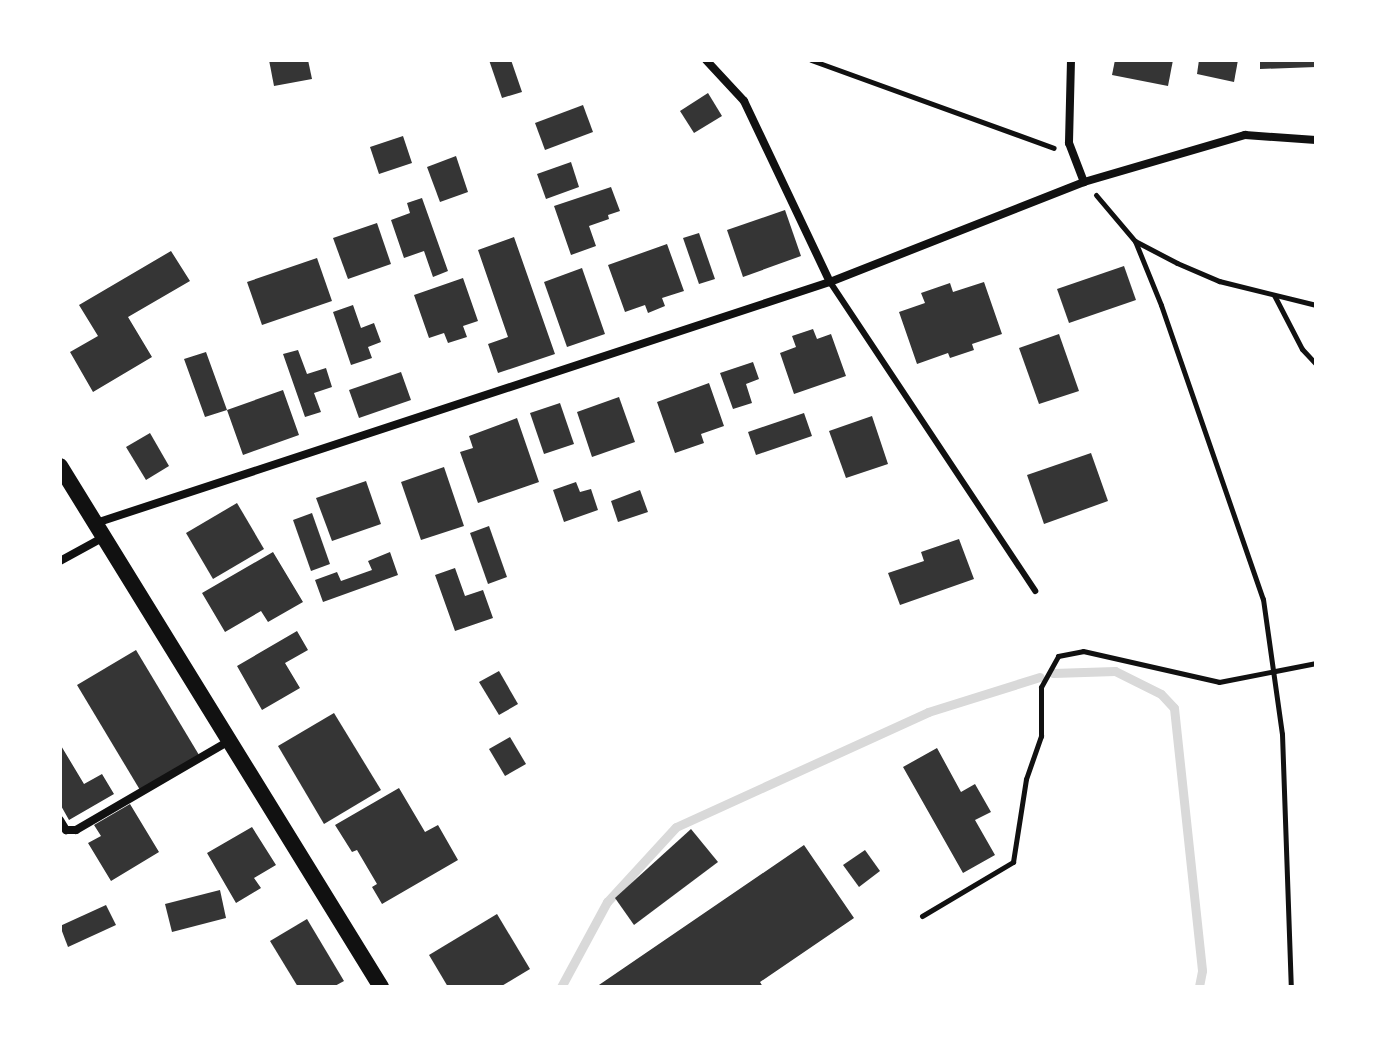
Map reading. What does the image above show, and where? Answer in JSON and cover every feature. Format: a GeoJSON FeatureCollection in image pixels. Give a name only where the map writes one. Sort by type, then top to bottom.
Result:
{"type":"FeatureCollection","features":[{"type":"Feature","properties":{"kind":"main road"},"geometry":{"type":"LineString","coordinates":[[60,466],[381,987]]}},
{"type":"Feature","properties":{"kind":"street"},"geometry":{"type":"LineString","coordinates":[[706,60],[744,101],[830,282]]}},
{"type":"Feature","properties":{"kind":"street"},"geometry":{"type":"LineString","coordinates":[[1071,60],[1069,143],[1084,182]]}},
{"type":"Feature","properties":{"kind":"street"},"geometry":{"type":"LineString","coordinates":[[60,561],[100,530],[830,282],[1084,182],[1245,135],[1316,140]]}},
{"type":"Feature","properties":{"kind":"street"},"geometry":{"type":"LineString","coordinates":[[60,820],[66,830],[76,830],[229,741]]}},
{"type":"Feature","properties":{"kind":"lane"},"geometry":{"type":"LineString","coordinates":[[830,282],[1035,591]]}},
{"type":"Feature","properties":{"kind":"path"},"geometry":{"type":"LineString","coordinates":[[811,60],[1073,156]]}},
{"type":"Feature","properties":{"kind":"path"},"geometry":{"type":"LineString","coordinates":[[1084,182],[1135,241],[1161,305],[1263,599],[1275,674],[1285,789],[1291,987]]}},
{"type":"Feature","properties":{"kind":"path"},"geometry":{"type":"LineString","coordinates":[[1135,241],[1219,281],[1316,305]]}},
{"type":"Feature","properties":{"kind":"path"},"geometry":{"type":"LineString","coordinates":[[1274,295],[1302,349],[1316,364]]}},
{"type":"Feature","properties":{"kind":"path"},"geometry":{"type":"LineString","coordinates":[[922,916],[1013,862],[1026,779],[1041,736],[1041,687],[1058,656],[1083,651],[1219,682],[1275,674],[1316,663]]}},
{"type":"Feature","properties":{"kind":"building"},"geometry":{"type":"Polygon","coordinates":[[[269,60],[308,60],[312,79],[274,86],[269,60]]]}},
{"type":"Feature","properties":{"kind":"building"},"geometry":{"type":"Polygon","coordinates":[[[489,60],[511,60],[522,92],[502,98],[489,60]]]}},
{"type":"Feature","properties":{"kind":"building"},"geometry":{"type":"Polygon","coordinates":[[[1115,60],[1173,60],[1168,86],[1112,75],[1115,60]]]}},
{"type":"Feature","properties":{"kind":"building"},"geometry":{"type":"Polygon","coordinates":[[[1199,60],[1238,60],[1234,82],[1197,74],[1199,60]]]}},
{"type":"Feature","properties":{"kind":"building"},"geometry":{"type":"Polygon","coordinates":[[[1260,60],[1316,60],[1316,67],[1260,69],[1260,60]]]}},
{"type":"Feature","properties":{"kind":"building"},"geometry":{"type":"Polygon","coordinates":[[[708,93],[722,116],[694,133],[680,111],[708,93]]]}},
{"type":"Feature","properties":{"kind":"building"},"geometry":{"type":"Polygon","coordinates":[[[583,105],[593,132],[545,150],[535,123],[583,105]]]}},
{"type":"Feature","properties":{"kind":"building"},"geometry":{"type":"Polygon","coordinates":[[[403,136],[412,163],[379,174],[370,147],[403,136]]]}},
{"type":"Feature","properties":{"kind":"building"},"geometry":{"type":"Polygon","coordinates":[[[456,156],[468,192],[440,202],[427,167],[456,156]]]}},
{"type":"Feature","properties":{"kind":"building"},"geometry":{"type":"Polygon","coordinates":[[[571,162],[579,187],[546,199],[537,174],[571,162]]]}},
{"type":"Feature","properties":{"kind":"building"},"geometry":{"type":"Polygon","coordinates":[[[611,187],[620,211],[608,215],[609,219],[589,226],[596,246],[571,255],[554,206],[611,187]]]}},
{"type":"Feature","properties":{"kind":"building"},"geometry":{"type":"Polygon","coordinates":[[[422,198],[448,271],[433,277],[424,251],[404,258],[391,220],[410,213],[407,203],[422,198]]]}},
{"type":"Feature","properties":{"kind":"building"},"geometry":{"type":"Polygon","coordinates":[[[785,210],[801,256],[743,277],[727,230],[785,210]]]}},
{"type":"Feature","properties":{"kind":"building"},"geometry":{"type":"Polygon","coordinates":[[[377,223],[391,264],[348,279],[333,238],[377,223]]]}},
{"type":"Feature","properties":{"kind":"building"},"geometry":{"type":"Polygon","coordinates":[[[699,233],[715,279],[699,284],[683,238],[699,233]]]}},
{"type":"Feature","properties":{"kind":"building"},"geometry":{"type":"Polygon","coordinates":[[[514,237],[555,354],[498,373],[488,344],[508,337],[478,250],[514,237]]]}},
{"type":"Feature","properties":{"kind":"building"},"geometry":{"type":"Polygon","coordinates":[[[667,244],[684,291],[662,298],[665,306],[648,313],[645,305],[625,312],[608,265],[667,244]]]}},
{"type":"Feature","properties":{"kind":"building"},"geometry":{"type":"Polygon","coordinates":[[[171,251],[190,281],[128,317],[152,357],[93,392],[70,352],[98,336],[79,305],[171,251]]]}},
{"type":"Feature","properties":{"kind":"building"},"geometry":{"type":"Polygon","coordinates":[[[317,258],[332,301],[262,325],[247,282],[317,258]]]}},
{"type":"Feature","properties":{"kind":"building"},"geometry":{"type":"Polygon","coordinates":[[[1124,266],[1136,300],[1069,323],[1057,289],[1124,266]]]}},
{"type":"Feature","properties":{"kind":"building"},"geometry":{"type":"Polygon","coordinates":[[[582,268],[605,334],[567,347],[544,282],[582,268]]]}},
{"type":"Feature","properties":{"kind":"building"},"geometry":{"type":"Polygon","coordinates":[[[463,278],[478,321],[463,326],[467,337],[448,343],[444,333],[429,338],[414,295],[463,278]]]}},
{"type":"Feature","properties":{"kind":"building"},"geometry":{"type":"Polygon","coordinates":[[[984,282],[1002,334],[972,344],[974,350],[950,358],[948,353],[917,364],[899,312],[925,303],[921,293],[950,283],[953,292],[984,282]]]}},
{"type":"Feature","properties":{"kind":"building"},"geometry":{"type":"Polygon","coordinates":[[[353,305],[361,328],[374,323],[381,342],[368,347],[372,358],[351,365],[333,312],[353,305]]]}},
{"type":"Feature","properties":{"kind":"building"},"geometry":{"type":"Polygon","coordinates":[[[813,329],[817,339],[831,334],[846,376],[794,394],[780,353],[796,347],[792,336],[813,329]]]}},
{"type":"Feature","properties":{"kind":"building"},"geometry":{"type":"Polygon","coordinates":[[[1059,334],[1079,391],[1039,404],[1019,348],[1059,334]]]}},
{"type":"Feature","properties":{"kind":"building"},"geometry":{"type":"Polygon","coordinates":[[[298,350],[307,374],[326,368],[332,387],[314,393],[321,412],[305,417],[283,354],[298,350]]]}},
{"type":"Feature","properties":{"kind":"building"},"geometry":{"type":"Polygon","coordinates":[[[206,352],[227,410],[205,417],[184,359],[206,352]]]}},
{"type":"Feature","properties":{"kind":"building"},"geometry":{"type":"Polygon","coordinates":[[[753,362],[759,379],[746,384],[752,403],[733,409],[720,373],[753,362]]]}},
{"type":"Feature","properties":{"kind":"building"},"geometry":{"type":"Polygon","coordinates":[[[401,372],[411,400],[359,418],[349,390],[401,372]]]}},
{"type":"Feature","properties":{"kind":"building"},"geometry":{"type":"Polygon","coordinates":[[[709,383],[724,426],[701,434],[704,443],[675,453],[657,402],[709,383]]]}},
{"type":"Feature","properties":{"kind":"building"},"geometry":{"type":"Polygon","coordinates":[[[283,390],[299,435],[243,455],[227,410],[283,390]]]}},
{"type":"Feature","properties":{"kind":"building"},"geometry":{"type":"Polygon","coordinates":[[[619,397],[635,442],[592,457],[577,412],[619,397]]]}},
{"type":"Feature","properties":{"kind":"building"},"geometry":{"type":"Polygon","coordinates":[[[560,403],[574,444],[544,454],[530,413],[560,403]]]}},
{"type":"Feature","properties":{"kind":"building"},"geometry":{"type":"Polygon","coordinates":[[[804,413],[812,436],[756,455],[748,432],[804,413]]]}},
{"type":"Feature","properties":{"kind":"building"},"geometry":{"type":"Polygon","coordinates":[[[872,416],[888,464],[846,478],[829,431],[872,416]]]}},
{"type":"Feature","properties":{"kind":"building"},"geometry":{"type":"Polygon","coordinates":[[[517,418],[539,482],[478,503],[460,452],[473,448],[469,436],[517,418]]]}},
{"type":"Feature","properties":{"kind":"building"},"geometry":{"type":"Polygon","coordinates":[[[150,433],[169,466],[146,480],[126,447],[150,433]]]}},
{"type":"Feature","properties":{"kind":"building"},"geometry":{"type":"Polygon","coordinates":[[[1091,453],[1108,501],[1044,524],[1027,475],[1091,453]]]}},
{"type":"Feature","properties":{"kind":"building"},"geometry":{"type":"Polygon","coordinates":[[[444,467],[464,526],[421,540],[401,482],[444,467]]]}},
{"type":"Feature","properties":{"kind":"building"},"geometry":{"type":"Polygon","coordinates":[[[366,481],[381,524],[332,541],[316,498],[366,481]]]}},
{"type":"Feature","properties":{"kind":"building"},"geometry":{"type":"Polygon","coordinates":[[[576,482],[580,492],[591,489],[598,510],[564,522],[553,490],[576,482]]]}},
{"type":"Feature","properties":{"kind":"building"},"geometry":{"type":"Polygon","coordinates":[[[640,490],[648,512],[618,522],[611,501],[640,490]]]}},
{"type":"Feature","properties":{"kind":"building"},"geometry":{"type":"Polygon","coordinates":[[[237,503],[264,549],[213,579],[186,533],[237,503]]]}},
{"type":"Feature","properties":{"kind":"building"},"geometry":{"type":"Polygon","coordinates":[[[312,513],[330,564],[311,571],[293,520],[312,513]]]}},
{"type":"Feature","properties":{"kind":"building"},"geometry":{"type":"Polygon","coordinates":[[[489,526],[507,577],[488,584],[470,533],[489,526]]]}},
{"type":"Feature","properties":{"kind":"building"},"geometry":{"type":"Polygon","coordinates":[[[959,539],[974,579],[900,605],[888,573],[924,561],[921,552],[959,539]]]}},
{"type":"Feature","properties":{"kind":"building"},"geometry":{"type":"Polygon","coordinates":[[[273,552],[303,602],[268,622],[261,611],[225,632],[202,593],[273,552]]]}},
{"type":"Feature","properties":{"kind":"building"},"geometry":{"type":"Polygon","coordinates":[[[390,552],[398,575],[323,602],[315,580],[337,572],[341,581],[372,570],[368,561],[390,552]]]}},
{"type":"Feature","properties":{"kind":"building"},"geometry":{"type":"Polygon","coordinates":[[[455,568],[465,596],[483,590],[493,618],[455,631],[435,575],[455,568]]]}},
{"type":"Feature","properties":{"kind":"building"},"geometry":{"type":"Polygon","coordinates":[[[297,631],[308,650],[285,663],[300,688],[262,710],[237,666],[297,631]]]}},
{"type":"Feature","properties":{"kind":"building"},"geometry":{"type":"Polygon","coordinates":[[[136,650],[199,755],[140,790],[77,685],[136,650]]]}},
{"type":"Feature","properties":{"kind":"building"},"geometry":{"type":"Polygon","coordinates":[[[499,671],[518,704],[499,715],[479,682],[499,671]]]}},
{"type":"Feature","properties":{"kind":"building"},"geometry":{"type":"Polygon","coordinates":[[[334,713],[381,790],[324,824],[278,746],[334,713]]]}},
{"type":"Feature","properties":{"kind":"building"},"geometry":{"type":"Polygon","coordinates":[[[510,737],[526,764],[505,776],[489,749],[510,737]]]}},
{"type":"Feature","properties":{"kind":"building"},"geometry":{"type":"Polygon","coordinates":[[[60,744],[84,784],[102,774],[114,794],[69,820],[60,804],[60,744]]]}},
{"type":"Feature","properties":{"kind":"building"},"geometry":{"type":"Polygon","coordinates":[[[937,748],[961,792],[975,784],[991,812],[975,820],[995,855],[963,873],[903,767],[937,748]]]}},
{"type":"Feature","properties":{"kind":"building"},"geometry":{"type":"Polygon","coordinates":[[[399,788],[425,832],[438,825],[458,860],[382,904],[372,887],[377,884],[357,850],[352,852],[335,825],[399,788]]]}},
{"type":"Feature","properties":{"kind":"building"},"geometry":{"type":"Polygon","coordinates":[[[130,804],[159,852],[111,881],[88,843],[101,836],[94,825],[130,804]]]}},
{"type":"Feature","properties":{"kind":"building"},"geometry":{"type":"Polygon","coordinates":[[[252,827],[276,865],[254,878],[261,888],[236,903],[207,853],[252,827]]]}},
{"type":"Feature","properties":{"kind":"building"},"geometry":{"type":"Polygon","coordinates":[[[691,829],[718,862],[634,925],[615,898],[691,829]]]}},
{"type":"Feature","properties":{"kind":"building"},"geometry":{"type":"Polygon","coordinates":[[[804,845],[854,918],[760,982],[763,987],[596,987],[804,845]]]}},
{"type":"Feature","properties":{"kind":"building"},"geometry":{"type":"Polygon","coordinates":[[[865,850],[880,871],[859,887],[843,865],[865,850]]]}},
{"type":"Feature","properties":{"kind":"building"},"geometry":{"type":"Polygon","coordinates":[[[220,890],[226,918],[172,932],[165,904],[220,890]]]}},
{"type":"Feature","properties":{"kind":"building"},"geometry":{"type":"Polygon","coordinates":[[[106,905],[116,925],[68,947],[60,926],[106,905]]]}},
{"type":"Feature","properties":{"kind":"building"},"geometry":{"type":"Polygon","coordinates":[[[497,914],[530,969],[500,987],[448,987],[429,955],[497,914]]]}},
{"type":"Feature","properties":{"kind":"building"},"geometry":{"type":"Polygon","coordinates":[[[307,919],[344,981],[333,987],[298,987],[270,941],[307,919]]]}},
{"type":"Feature","properties":{"kind":"waterway"},"geometry":{"type":"LineString","coordinates":[[1053,673],[1115,671],[1161,694],[1174,708],[1202,971],[1199,987]]}},
{"type":"Feature","properties":{"kind":"waterway"},"geometry":{"type":"LineString","coordinates":[[561,987],[607,902],[676,827],[928,712],[1040,677]]}}]}
